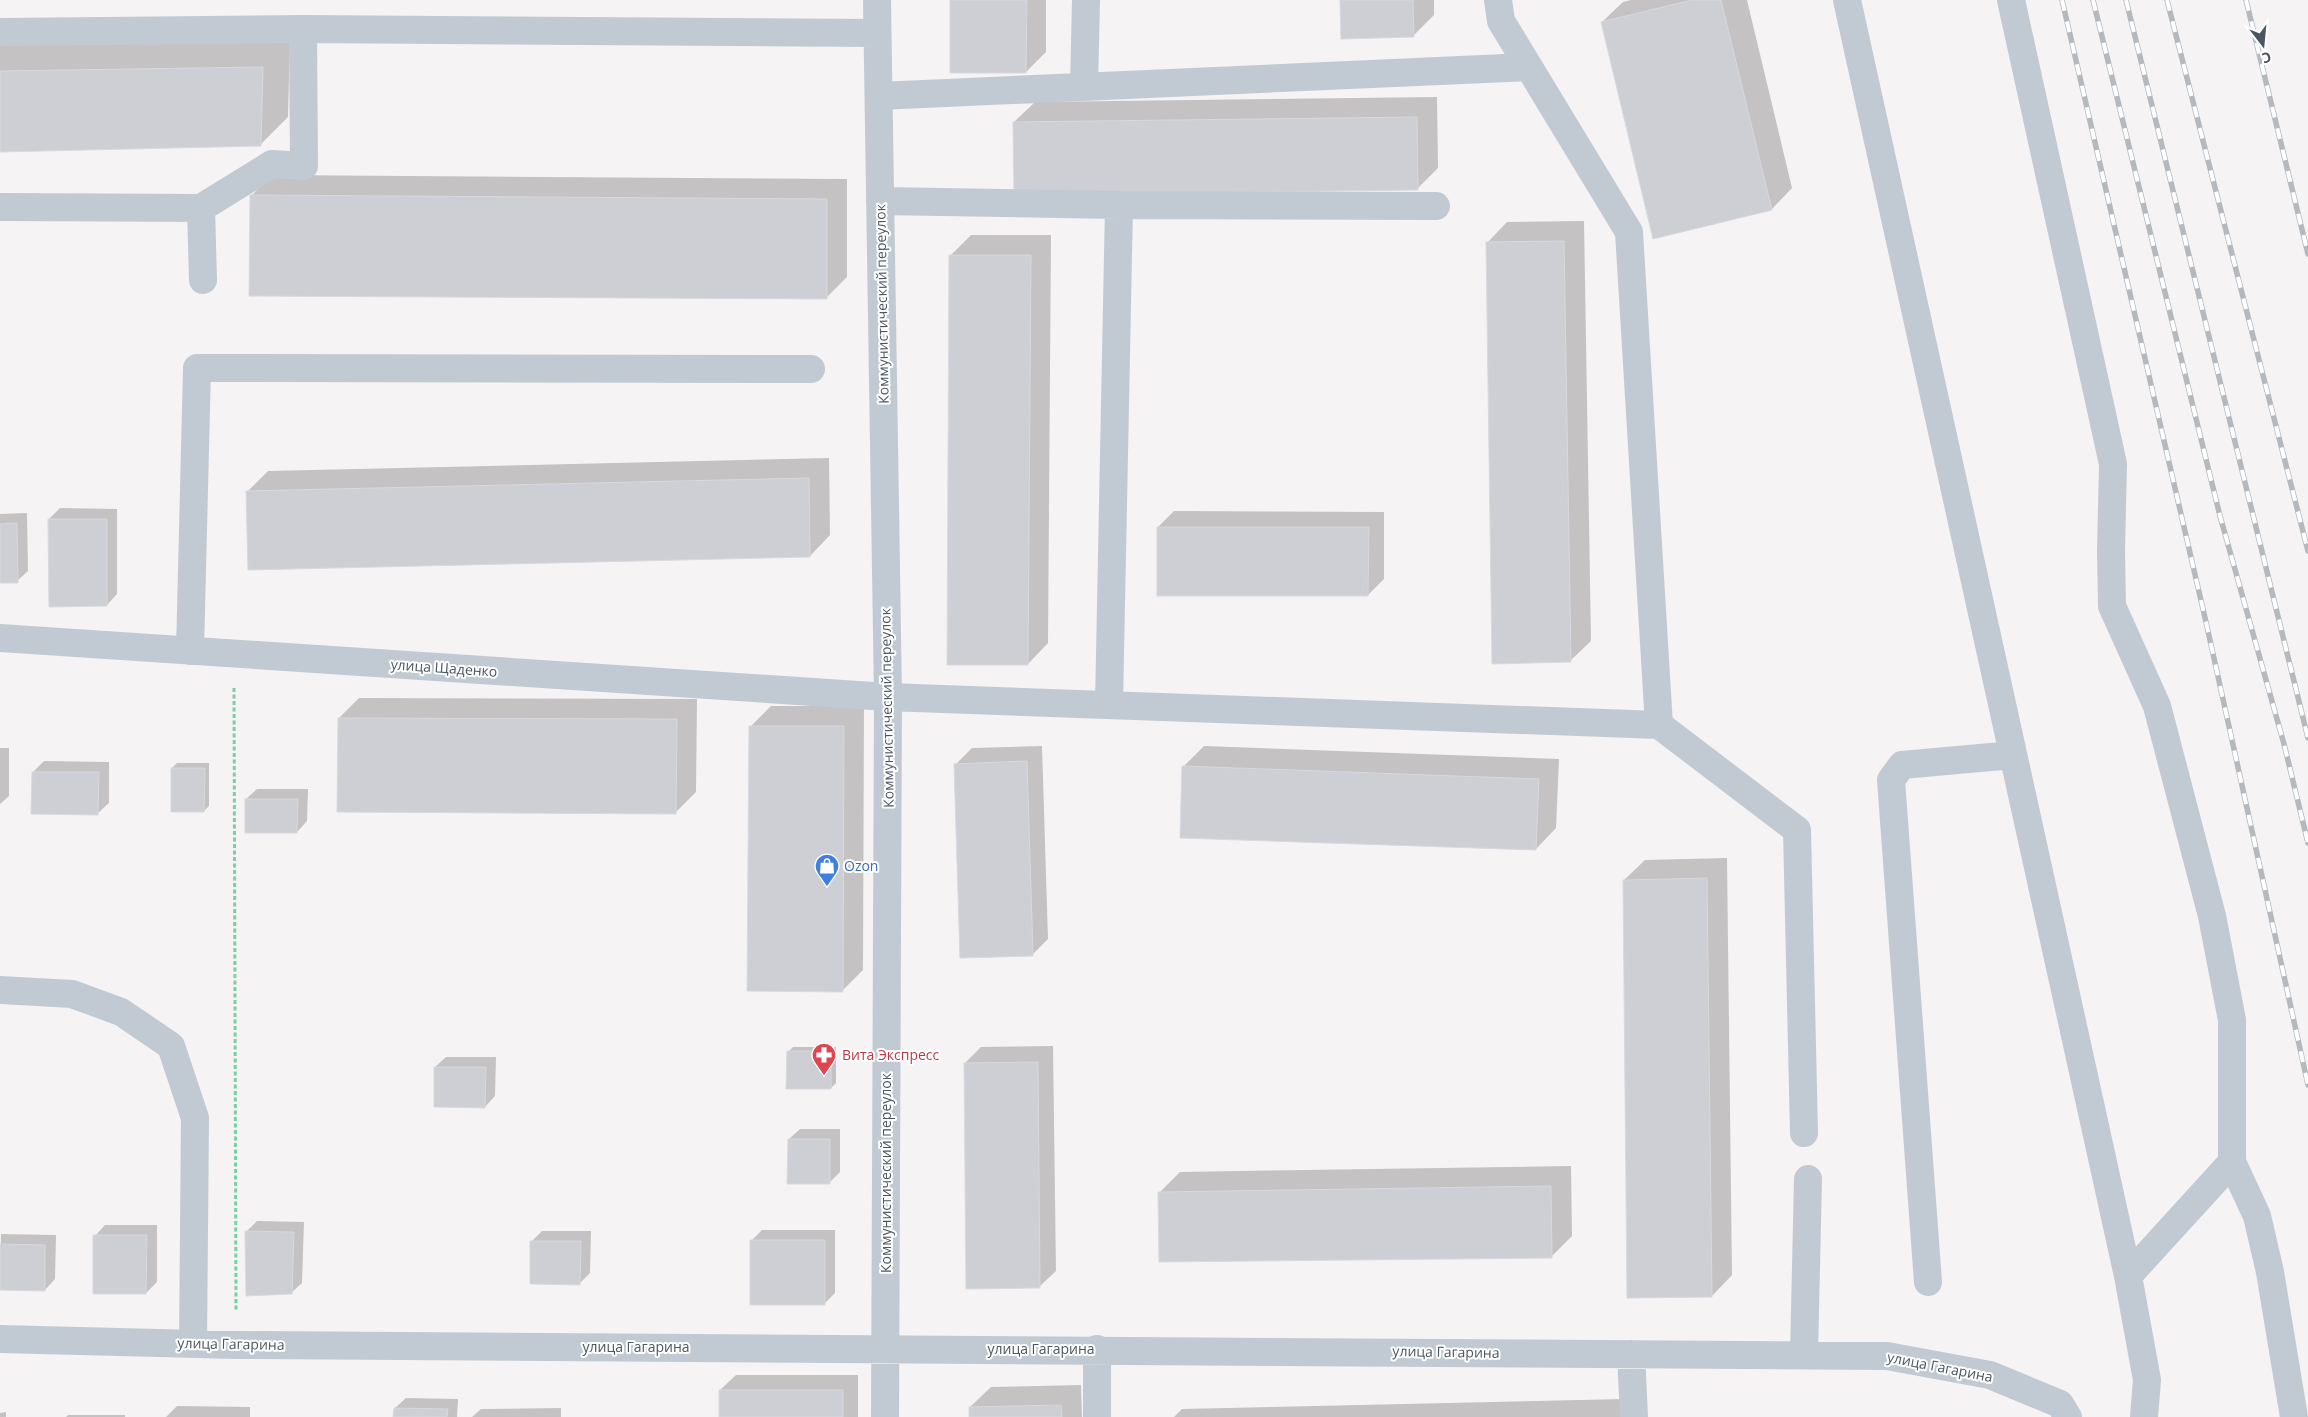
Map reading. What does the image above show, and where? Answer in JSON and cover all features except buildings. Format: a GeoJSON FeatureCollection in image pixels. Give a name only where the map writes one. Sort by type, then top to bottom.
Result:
{"type":"FeatureCollection","features":[{"type":"Feature","properties":{"kind":"street","name":"Коммунистический переулок"},"geometry":{"type":"LineString","coordinates":[[877,0],[888,697],[885,1417]]}},
{"type":"Feature","properties":{"kind":"street"},"geometry":{"type":"LineString","coordinates":[[1084,87],[1086,0]]}},
{"type":"Feature","properties":{"kind":"street"},"geometry":{"type":"LineString","coordinates":[[1498,0],[1501,21],[1628,232],[1659,726],[1797,830],[1804,1133]]}},
{"type":"Feature","properties":{"kind":"street"},"geometry":{"type":"LineString","coordinates":[[1846,0],[2128,1276],[2147,1380],[2144,1417]]}},
{"type":"Feature","properties":{"kind":"street"},"geometry":{"type":"LineString","coordinates":[[2011,0],[2113,464],[2112,606],[2157,706],[2216,935],[2232,1020],[2232,1162],[2257,1216],[2270,1272],[2294,1417]]}},
{"type":"Feature","properties":{"kind":"street"},"geometry":{"type":"LineString","coordinates":[[0,207],[201,208],[272,164],[304,166],[303,29]]}},
{"type":"Feature","properties":{"kind":"street"},"geometry":{"type":"LineString","coordinates":[[0,32],[303,29],[877,33]]}},
{"type":"Feature","properties":{"kind":"street"},"geometry":{"type":"LineString","coordinates":[[879,96],[1529,67]]}},
{"type":"Feature","properties":{"kind":"street"},"geometry":{"type":"LineString","coordinates":[[880,201],[1119,205],[1436,206]]}},
{"type":"Feature","properties":{"kind":"street"},"geometry":{"type":"LineString","coordinates":[[1109,705],[1119,205]]}},
{"type":"Feature","properties":{"kind":"street"},"geometry":{"type":"LineString","coordinates":[[201,208],[203,280]]}},
{"type":"Feature","properties":{"kind":"street"},"geometry":{"type":"LineString","coordinates":[[190,651],[197,368],[811,369]]}},
{"type":"Feature","properties":{"kind":"street","name":"улица Щаденко"},"geometry":{"type":"LineString","coordinates":[[0,638],[888,697],[1659,726]]}},
{"type":"Feature","properties":{"kind":"street"},"geometry":{"type":"LineString","coordinates":[[1928,1282],[1891,780],[1902,765],[2013,755]]}},
{"type":"Feature","properties":{"kind":"street"},"geometry":{"type":"LineString","coordinates":[[0,990],[72,994],[121,1012],[171,1046],[196,1118],[193,1344]]}},
{"type":"Feature","properties":{"kind":"street"},"geometry":{"type":"LineString","coordinates":[[2128,1276],[2232,1162]]}},
{"type":"Feature","properties":{"kind":"street"},"geometry":{"type":"LineString","coordinates":[[1804,1356],[1808,1179]]}},
{"type":"Feature","properties":{"kind":"street","name":"улица Гагарина"},"geometry":{"type":"LineString","coordinates":[[0,1338],[236,1345],[1097,1349],[1887,1356],[1990,1375],[2060,1404],[2068,1417]]}},
{"type":"Feature","properties":{"kind":"street"},"geometry":{"type":"LineString","coordinates":[[1097,1349],[1097,1417]]}},
{"type":"Feature","properties":{"kind":"street"},"geometry":{"type":"LineString","coordinates":[[1631,1354],[1634,1417]]}},
{"type":"Feature","properties":{"kind":"path"},"geometry":{"type":"LineString","coordinates":[[234,654],[236,1345]]}},
{"type":"Feature","properties":{"kind":"railway"},"geometry":{"type":"LineString","coordinates":[[2062,0],[2206,622],[2308,1085]]}},
{"type":"Feature","properties":{"kind":"railway"},"geometry":{"type":"LineString","coordinates":[[2093,0],[2220,516],[2284,744],[2308,843]]}},
{"type":"Feature","properties":{"kind":"railway"},"geometry":{"type":"LineString","coordinates":[[2126,0],[2308,738]]}},
{"type":"Feature","properties":{"kind":"railway"},"geometry":{"type":"LineString","coordinates":[[2167,0],[2308,551]]}},
{"type":"Feature","properties":{"kind":"railway"},"geometry":{"type":"LineString","coordinates":[[2246,0],[2308,254]]}},
{"type":"Feature","properties":{"kind":"place","name":"Ozon"},"geometry":{"type":"Point","coordinates":[827,887]}},
{"type":"Feature","properties":{"kind":"place","name":"Вита Экспресс"},"geometry":{"type":"Point","coordinates":[824,1076]}}]}
